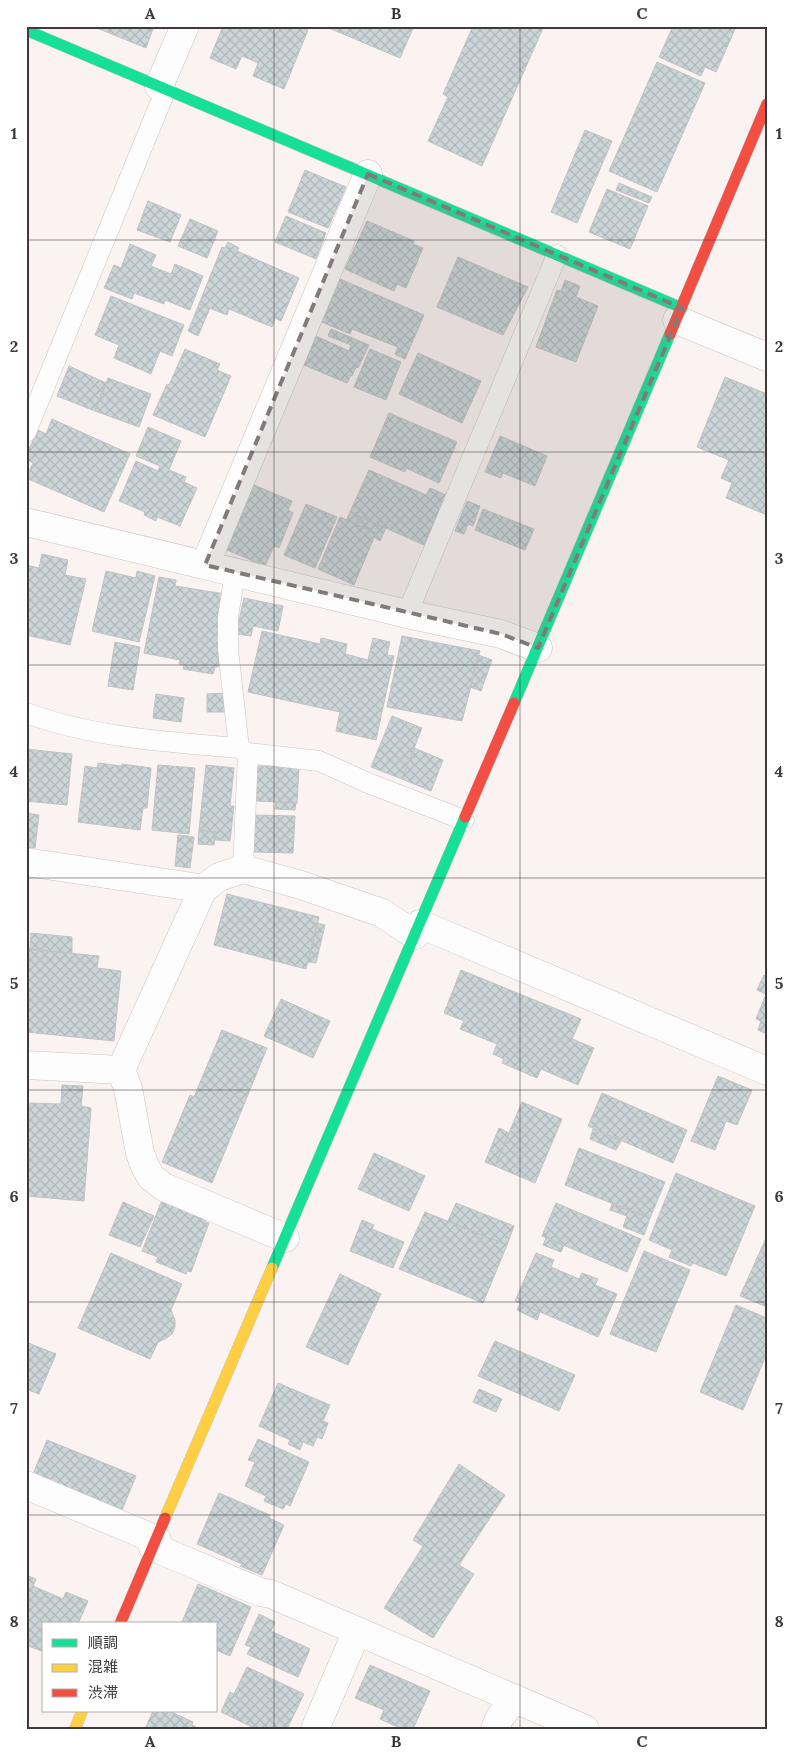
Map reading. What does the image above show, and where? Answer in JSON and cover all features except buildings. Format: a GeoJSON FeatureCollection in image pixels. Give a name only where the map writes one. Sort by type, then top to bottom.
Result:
{"type":"FeatureCollection","features":[{"type":"Feature","properties":{"kind":"street"},"geometry":{"type":"LineString","coordinates":[[163,88],[184,26]]}},
{"type":"Feature","properties":{"kind":"street"},"geometry":{"type":"LineString","coordinates":[[26,30],[557,255],[767,356]]}},
{"type":"Feature","properties":{"kind":"street"},"geometry":{"type":"LineString","coordinates":[[121,1622],[538,648],[767,104]]}},
{"type":"Feature","properties":{"kind":"street"},"geometry":{"type":"LineString","coordinates":[[206,565],[368,174]]}},
{"type":"Feature","properties":{"kind":"street"},"geometry":{"type":"LineString","coordinates":[[26,522],[407,614],[501,634],[538,648]]}},
{"type":"Feature","properties":{"kind":"street"},"geometry":{"type":"LineString","coordinates":[[26,862],[203,890]]}},
{"type":"Feature","properties":{"kind":"street"},"geometry":{"type":"LineString","coordinates":[[285,1238],[164,1187],[152,1177],[144,1166],[140,1153],[128,1088],[121,1070],[203,890],[219,877],[243,869],[301,885],[382,913],[767,1072]]}},
{"type":"Feature","properties":{"kind":"street"},"geometry":{"type":"LineString","coordinates":[[26,1065],[121,1070]]}},
{"type":"Feature","properties":{"kind":"street"},"geometry":{"type":"LineString","coordinates":[[26,1485],[260,1592],[271,1594],[585,1729]]}},
{"type":"Feature","properties":{"kind":"street"},"geometry":{"type":"LineString","coordinates":[[315,1729],[357,1631]]}},
{"type":"Feature","properties":{"kind":"street"},"geometry":{"type":"LineString","coordinates":[[495,1729],[499,1719],[514,1698]]}},
{"type":"Feature","properties":{"kind":"street"},"geometry":{"type":"LineString","coordinates":[[74,1729],[82,1712]]}},
{"type":"Feature","properties":{"kind":"lane"},"geometry":{"type":"LineString","coordinates":[[26,432],[163,88]]}},
{"type":"Feature","properties":{"kind":"lane"},"geometry":{"type":"LineString","coordinates":[[407,614],[557,255]]}},
{"type":"Feature","properties":{"kind":"lane"},"geometry":{"type":"LineString","coordinates":[[235,573],[228,617],[228,649],[244,751],[243,869]]}},
{"type":"Feature","properties":{"kind":"lane"},"geometry":{"type":"LineString","coordinates":[[26,713],[86,731],[319,761],[368,783],[464,820]]}},
{"type":"Feature","properties":{"kind":"highlighted area"},"geometry":{"type":"Polygon","coordinates":[[[368,174],[682,308],[538,648],[501,634],[205,565],[368,174]]]}},
{"type":"Feature","properties":{"kind":"traffic: fast"},"geometry":{"type":"LineString","coordinates":[[26,30],[682,308]]}},
{"type":"Feature","properties":{"kind":"traffic: fast"},"geometry":{"type":"LineString","coordinates":[[514,703],[670,334]]}},
{"type":"Feature","properties":{"kind":"traffic: fast"},"geometry":{"type":"LineString","coordinates":[[272,1268],[465,817]]}},
{"type":"Feature","properties":{"kind":"traffic: slow"},"geometry":{"type":"LineString","coordinates":[[165,1518],[272,1268]]}},
{"type":"Feature","properties":{"kind":"traffic: slow"},"geometry":{"type":"LineString","coordinates":[[75,1729],[82,1712]]}},
{"type":"Feature","properties":{"kind":"traffic: jam"},"geometry":{"type":"LineString","coordinates":[[670,334],[767,104]]}},
{"type":"Feature","properties":{"kind":"traffic: jam"},"geometry":{"type":"LineString","coordinates":[[465,817],[514,703]]}},
{"type":"Feature","properties":{"kind":"traffic: jam"},"geometry":{"type":"LineString","coordinates":[[121,1622],[165,1518]]}}]}
